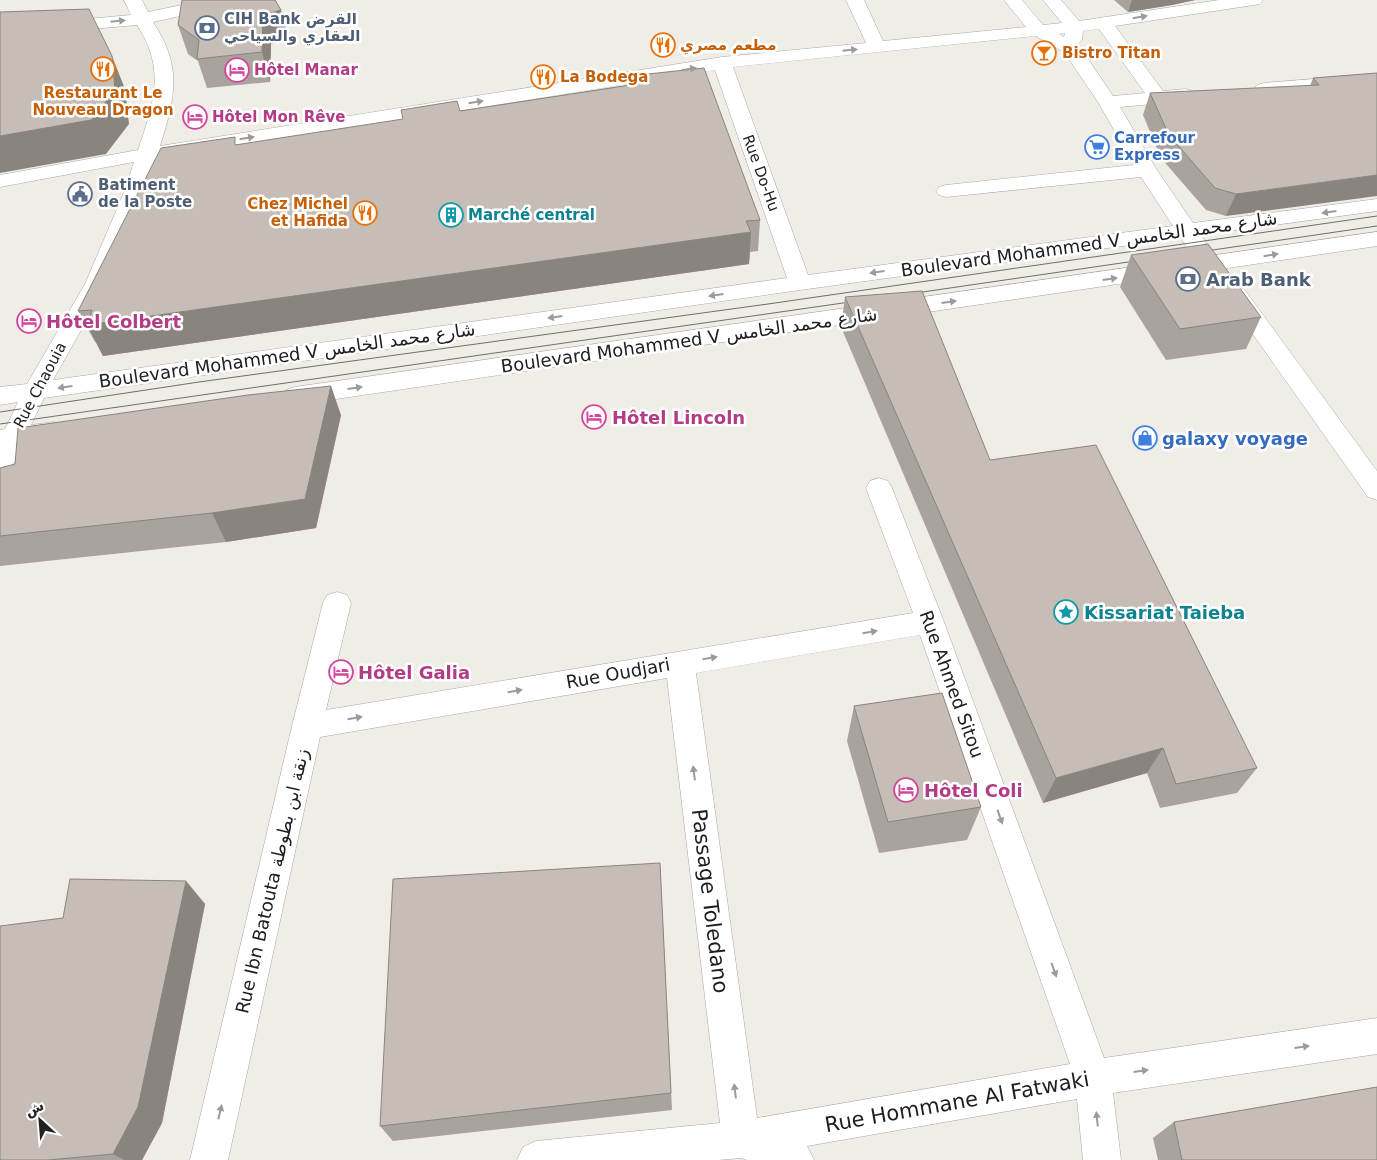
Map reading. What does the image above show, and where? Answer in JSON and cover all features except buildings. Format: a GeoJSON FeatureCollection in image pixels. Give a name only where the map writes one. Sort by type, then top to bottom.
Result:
{"type":"FeatureCollection","features":[{"type":"Feature","properties":{"kind":"street","name":"Rue Chaouia"},"geometry":{"type":"LineString","coordinates":[[0,466],[6,438],[96,284],[135,190],[164,106],[165,79],[156,40],[142,19],[133,0]]}},
{"type":"Feature","properties":{"kind":"street"},"geometry":{"type":"LineString","coordinates":[[0,32],[142,19],[230,0]]}},
{"type":"Feature","properties":{"kind":"street"},"geometry":{"type":"LineString","coordinates":[[855,0],[877,48]]}},
{"type":"Feature","properties":{"kind":"street"},"geometry":{"type":"LineString","coordinates":[[1013,0],[1038,30],[1072,48],[1108,102],[1147,170],[1186,230],[1257,322],[1377,490]]}},
{"type":"Feature","properties":{"kind":"street"},"geometry":{"type":"LineString","coordinates":[[1052,0],[1075,27],[1072,48]]}},
{"type":"Feature","properties":{"kind":"street"},"geometry":{"type":"LineString","coordinates":[[0,181],[147,154],[722,63],[1075,27],[1254,0]]}},
{"type":"Feature","properties":{"kind":"street"},"geometry":{"type":"LineString","coordinates":[[1104,23],[1158,98]]}},
{"type":"Feature","properties":{"kind":"street","name":"Rue Do-Hu"},"geometry":{"type":"LineString","coordinates":[[722,63],[800,283]]}},
{"type":"Feature","properties":{"kind":"street"},"geometry":{"type":"LineString","coordinates":[[1248,90],[1377,80]]}},
{"type":"Feature","properties":{"kind":"street"},"geometry":{"type":"LineString","coordinates":[[1108,102],[1208,94]]}},
{"type":"Feature","properties":{"kind":"street"},"geometry":{"type":"LineString","coordinates":[[946,191],[1147,170]]}},
{"type":"Feature","properties":{"kind":"street","name":"Boulevard Mohammed V شارع محمد الخامس"},"geometry":{"type":"LineString","coordinates":[[0,396],[800,283],[1377,205]]}},
{"type":"Feature","properties":{"kind":"street","name":"Boulevard Mohammed V شارع محمد الخامس"},"geometry":{"type":"LineString","coordinates":[[274,399],[1377,239]]}},
{"type":"Feature","properties":{"kind":"street"},"geometry":{"type":"LineString","coordinates":[[6,438],[71,429]]}},
{"type":"Feature","properties":{"kind":"street","name":"Rue Ahmed Sitou"},"geometry":{"type":"LineString","coordinates":[[879,488],[930,622],[1093,1078],[1102,1160]]}},
{"type":"Feature","properties":{"kind":"street","name":"Rue Ibn Batouta زنقة ابن بطوطة"},"geometry":{"type":"LineString","coordinates":[[209,1160],[307,726],[337,603]]}},
{"type":"Feature","properties":{"kind":"street","name":"Rue Oudjari"},"geometry":{"type":"LineString","coordinates":[[307,726],[930,622]]}},
{"type":"Feature","properties":{"kind":"street","name":"Passage Toledano"},"geometry":{"type":"LineString","coordinates":[[680,663],[741,1139]]}},
{"type":"Feature","properties":{"kind":"street","name":"Rue Hommane Al Fatwaki"},"geometry":{"type":"LineString","coordinates":[[536,1160],[741,1139],[1093,1078],[1377,1036]]}},
{"type":"Feature","properties":{"kind":"street"},"geometry":{"type":"LineString","coordinates":[[741,1139],[795,1160]]}},
{"type":"Feature","properties":{"kind":"tram line"},"geometry":{"type":"LineString","coordinates":[[0,412],[199,382],[768,304],[1377,216]]}},
{"type":"Feature","properties":{"kind":"tram line"},"geometry":{"type":"LineString","coordinates":[[1199,252],[1377,226]]}},
{"type":"Feature","properties":{"kind":"tram line"},"geometry":{"type":"LineString","coordinates":[[909,294],[1142,260]]}},
{"type":"Feature","properties":{"kind":"tram line"},"geometry":{"type":"LineString","coordinates":[[0,424],[857,301]]}},
{"type":"Feature","properties":{"kind":"place","name":"CIH Bank القرض العقاري والسياحي"},"geometry":{"type":"Point","coordinates":[207,28]}},
{"type":"Feature","properties":{"kind":"place","name":"مطعم مصري"},"geometry":{"type":"Point","coordinates":[663,45]}},
{"type":"Feature","properties":{"kind":"place","name":"Bistro Titan"},"geometry":{"type":"Point","coordinates":[1044,53]}},
{"type":"Feature","properties":{"kind":"place","name":"Restaurant Le Nouveau Dragon"},"geometry":{"type":"Point","coordinates":[103,69]}},
{"type":"Feature","properties":{"kind":"place","name":"Hôtel Manar"},"geometry":{"type":"Point","coordinates":[237,70]}},
{"type":"Feature","properties":{"kind":"place","name":"La Bodega"},"geometry":{"type":"Point","coordinates":[543,77]}},
{"type":"Feature","properties":{"kind":"place","name":"Hôtel Mon Rêve"},"geometry":{"type":"Point","coordinates":[195,117]}},
{"type":"Feature","properties":{"kind":"place","name":"Carrefour Express"},"geometry":{"type":"Point","coordinates":[1097,147]}},
{"type":"Feature","properties":{"kind":"place","name":"Batiment de la Poste"},"geometry":{"type":"Point","coordinates":[80,194]}},
{"type":"Feature","properties":{"kind":"place","name":"Chez Michel et Hafida"},"geometry":{"type":"Point","coordinates":[365,213]}},
{"type":"Feature","properties":{"kind":"place","name":"Marché central"},"geometry":{"type":"Point","coordinates":[451,215]}},
{"type":"Feature","properties":{"kind":"place","name":"Arab Bank"},"geometry":{"type":"Point","coordinates":[1188,279]}},
{"type":"Feature","properties":{"kind":"place","name":"Hôtel Colbert"},"geometry":{"type":"Point","coordinates":[29,321]}},
{"type":"Feature","properties":{"kind":"place","name":"Hôtel Lincoln"},"geometry":{"type":"Point","coordinates":[594,417]}},
{"type":"Feature","properties":{"kind":"place","name":"galaxy voyage"},"geometry":{"type":"Point","coordinates":[1145,438]}},
{"type":"Feature","properties":{"kind":"place","name":"Kissariat Taieba"},"geometry":{"type":"Point","coordinates":[1066,612]}},
{"type":"Feature","properties":{"kind":"place","name":"Hôtel Galia"},"geometry":{"type":"Point","coordinates":[341,672]}},
{"type":"Feature","properties":{"kind":"place","name":"Hôtel Coli"},"geometry":{"type":"Point","coordinates":[906,790]}}]}
